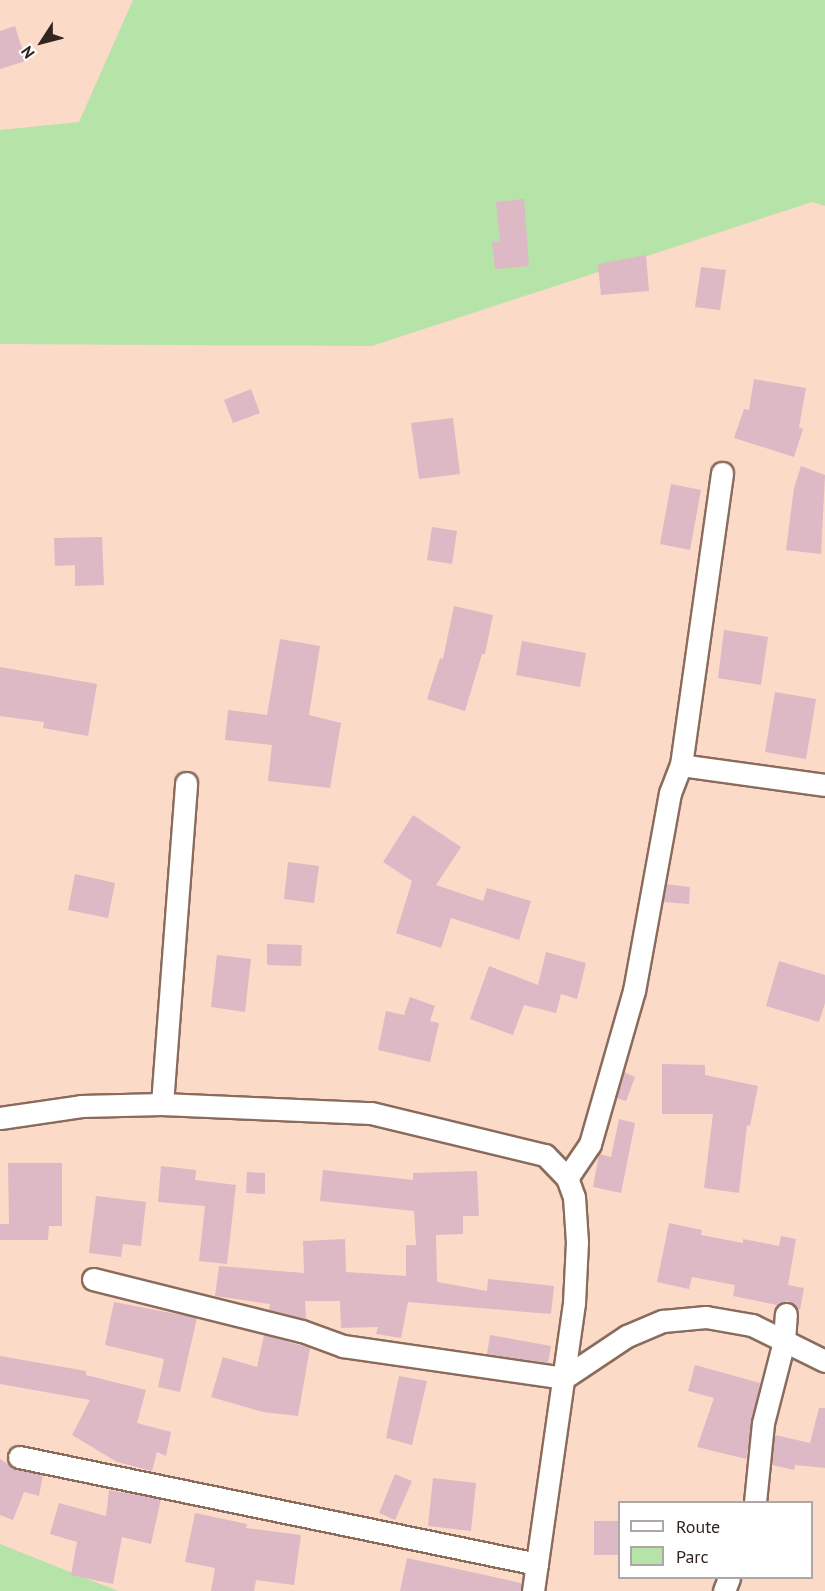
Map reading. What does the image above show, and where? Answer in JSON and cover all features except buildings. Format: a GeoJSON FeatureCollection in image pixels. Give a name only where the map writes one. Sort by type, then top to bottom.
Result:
{"type":"FeatureCollection","features":[{"type":"Feature","properties":{"kind":"street"},"geometry":{"type":"LineString","coordinates":[[567,1178],[590,1144],[634,991],[670,793],[681,765],[722,473]]}},
{"type":"Feature","properties":{"kind":"street"},"geometry":{"type":"LineString","coordinates":[[681,765],[825,785]]}},
{"type":"Feature","properties":{"kind":"street"},"geometry":{"type":"LineString","coordinates":[[162,1104],[186,783]]}},
{"type":"Feature","properties":{"kind":"street"},"geometry":{"type":"LineString","coordinates":[[0,1118],[81,1106],[162,1104],[371,1113],[545,1155],[567,1178],[574,1197],[578,1242],[564,1377],[533,1591]]}},
{"type":"Feature","properties":{"kind":"street"},"geometry":{"type":"LineString","coordinates":[[93,1279],[302,1331],[342,1346],[564,1377],[627,1336],[663,1321],[706,1317],[752,1325],[825,1361]]}},
{"type":"Feature","properties":{"kind":"street"},"geometry":{"type":"LineString","coordinates":[[755,1501],[762,1423],[784,1341],[786,1314]]}},
{"type":"Feature","properties":{"kind":"street"},"geometry":{"type":"LineString","coordinates":[[19,1457],[537,1563]]}},
{"type":"Feature","properties":{"kind":"green space"},"geometry":{"type":"Polygon","coordinates":[[[133,0],[825,0],[825,206],[812,202],[372,346],[0,344],[0,130],[79,122],[133,0]]]}},
{"type":"Feature","properties":{"kind":"green space"},"geometry":{"type":"Polygon","coordinates":[[[0,1544],[118,1591],[0,1591],[0,1544]]]}}]}
